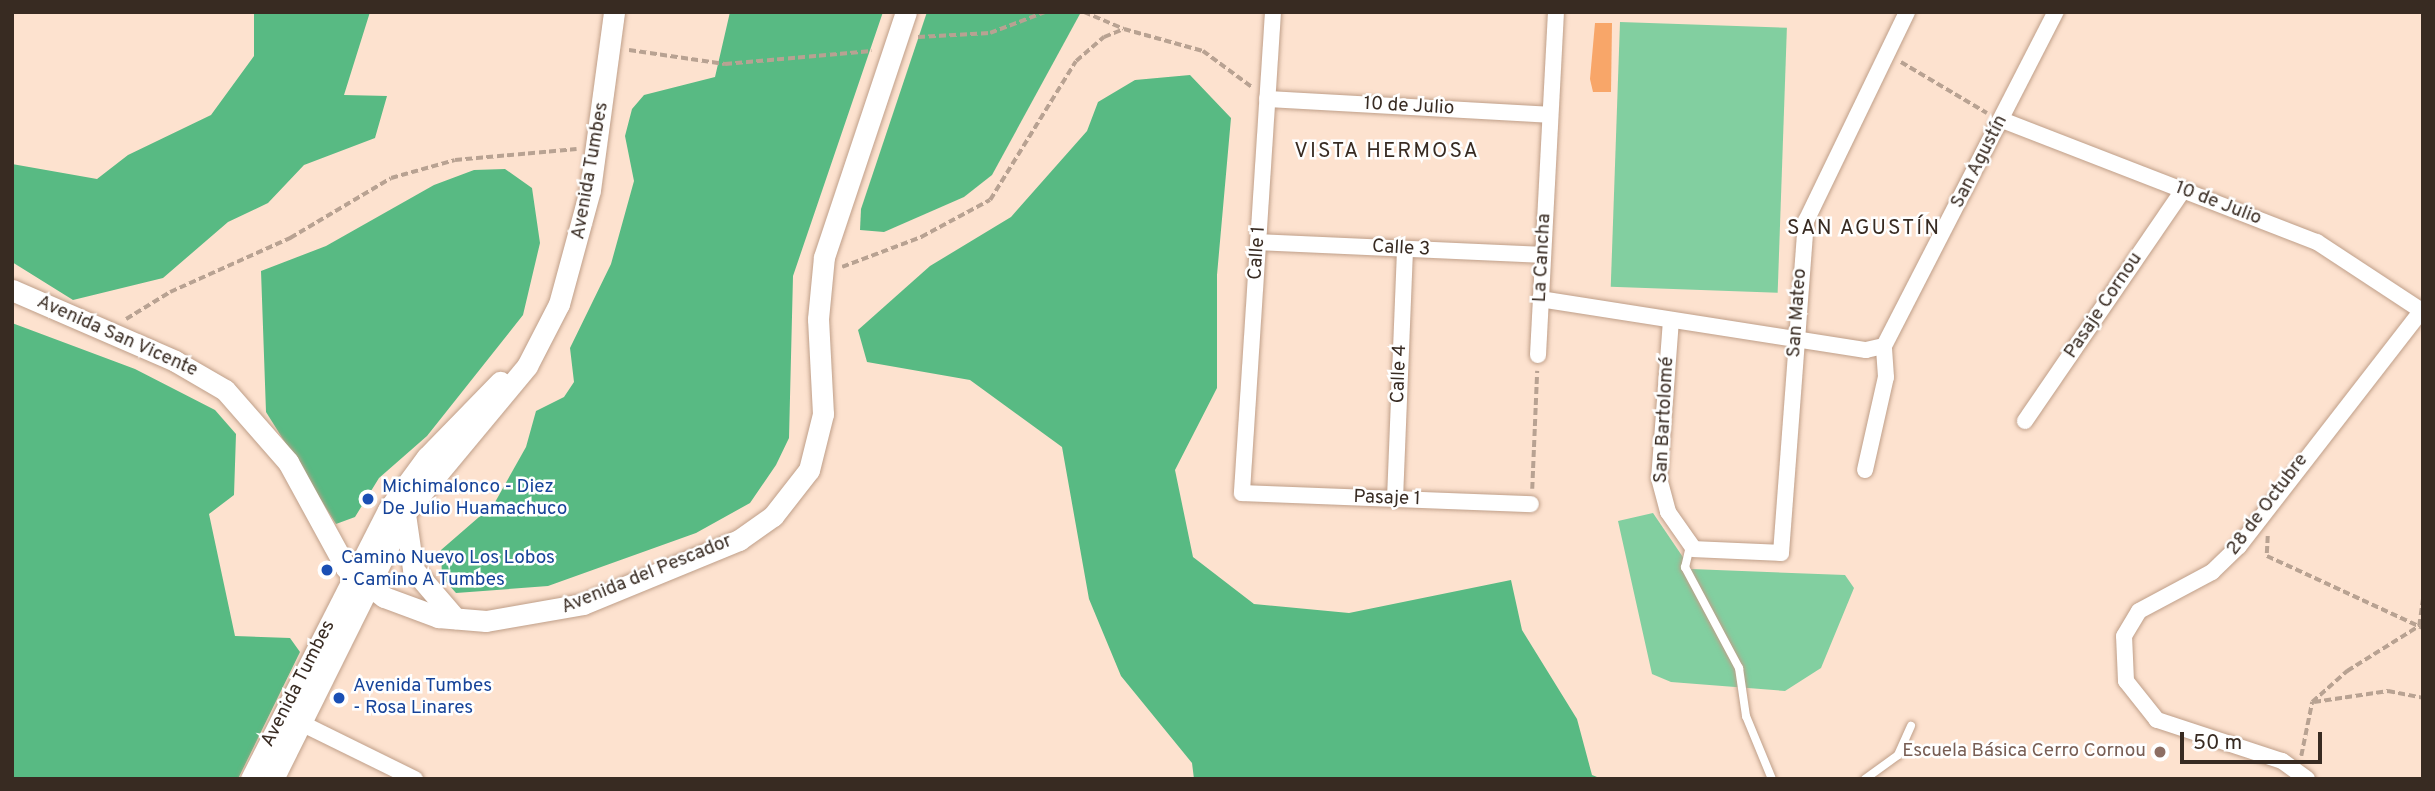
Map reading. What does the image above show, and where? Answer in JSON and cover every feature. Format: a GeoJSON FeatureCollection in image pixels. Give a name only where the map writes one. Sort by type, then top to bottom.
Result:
{"type":"FeatureCollection","features":[{"type":"Feature","properties":{"kind":"main road","name":"Avenida Tumbes"},"geometry":{"type":"LineString","coordinates":[[273,779],[301,723],[360,582],[405,513],[508,391],[548,324],[575,256],[596,148],[614,12]]}},
{"type":"Feature","properties":{"kind":"main road","name":"Avenida del Pescador"},"geometry":{"type":"LineString","coordinates":[[360,582],[456,620],[516,619],[583,604],[729,544],[773,516],[799,486],[821,433],[821,275],[906,12]]}},
{"type":"Feature","properties":{"kind":"main road","name":"Avenida San Vicente"},"geometry":{"type":"LineString","coordinates":[[12,290],[192,370],[243,406],[288,462],[360,582]]}},
{"type":"Feature","properties":{"kind":"main road","name":"Avenida Tumbes"},"geometry":{"type":"LineString","coordinates":[[251,779],[360,582],[414,473],[548,324]]}},
{"type":"Feature","properties":{"kind":"main road"},"geometry":{"type":"LineString","coordinates":[[405,513],[414,569],[456,620]]}},
{"type":"Feature","properties":{"kind":"street","name":"Calle 1"},"geometry":{"type":"LineString","coordinates":[[1242,493],[1273,12]]}},
{"type":"Feature","properties":{"kind":"street","name":"La Cancha"},"geometry":{"type":"LineString","coordinates":[[1538,355],[1556,12]]}},
{"type":"Feature","properties":{"kind":"street","name":"San Mateo"},"geometry":{"type":"LineString","coordinates":[[1690,546],[1708,552],[1781,553],[1796,340],[1809,211],[1890,55],[1907,12]]}},
{"type":"Feature","properties":{"kind":"street","name":"San Agustín"},"geometry":{"type":"LineString","coordinates":[[1865,470],[1886,377],[1884,345],[2056,12]]}},
{"type":"Feature","properties":{"kind":"street","name":"10 de Julio"},"geometry":{"type":"LineString","coordinates":[[1267,99],[1550,115]]}},
{"type":"Feature","properties":{"kind":"street","name":"10 de Julio"},"geometry":{"type":"LineString","coordinates":[[2002,120],[2333,250],[2422,310]]}},
{"type":"Feature","properties":{"kind":"street","name":"Pasaje Cornou"},"geometry":{"type":"LineString","coordinates":[[2025,421],[2183,190]]}},
{"type":"Feature","properties":{"kind":"street","name":"Calle 3"},"geometry":{"type":"LineString","coordinates":[[1258,242],[1543,255]]}},
{"type":"Feature","properties":{"kind":"street","name":"Calle 4"},"geometry":{"type":"LineString","coordinates":[[1395,499],[1405,249]]}},
{"type":"Feature","properties":{"kind":"street"},"geometry":{"type":"LineString","coordinates":[[1540,299],[1866,350],[1884,345]]}},
{"type":"Feature","properties":{"kind":"street","name":"28 de Octubre"},"geometry":{"type":"LineString","coordinates":[[2303,773],[2157,720],[2133,695],[2123,669],[2128,622],[2161,595],[2226,560],[2422,310]]}},
{"type":"Feature","properties":{"kind":"street","name":"San Bartolomé"},"geometry":{"type":"LineString","coordinates":[[1671,320],[1659,478],[1668,512],[1690,546]]}},
{"type":"Feature","properties":{"kind":"street","name":"Pasaje 1"},"geometry":{"type":"LineString","coordinates":[[1242,493],[1531,504]]}},
{"type":"Feature","properties":{"kind":"street"},"geometry":{"type":"LineString","coordinates":[[301,723],[415,779]]}},
{"type":"Feature","properties":{"kind":"lane"},"geometry":{"type":"LineString","coordinates":[[1690,546],[1685,567],[1739,668],[1746,716],[1772,779]]}},
{"type":"Feature","properties":{"kind":"lane"},"geometry":{"type":"LineString","coordinates":[[1865,779],[1898,755],[1911,726]]}},
{"type":"Feature","properties":{"kind":"path"},"geometry":{"type":"LineString","coordinates":[[610,50],[746,63],[838,58],[896,41],[972,37],[1045,12]]}},
{"type":"Feature","properties":{"kind":"path"},"geometry":{"type":"LineString","coordinates":[[1084,12],[1124,29],[1203,51],[1267,99]]}},
{"type":"Feature","properties":{"kind":"path"},"geometry":{"type":"LineString","coordinates":[[821,275],[921,237],[990,200],[1076,61],[1124,29]]}},
{"type":"Feature","properties":{"kind":"path"},"geometry":{"type":"LineString","coordinates":[[1890,55],[2002,120]]}},
{"type":"Feature","properties":{"kind":"path"},"geometry":{"type":"LineString","coordinates":[[110,333],[143,306],[290,238],[391,178],[455,160],[596,148]]}},
{"type":"Feature","properties":{"kind":"path"},"geometry":{"type":"LineString","coordinates":[[1531,504],[1538,355]]}},
{"type":"Feature","properties":{"kind":"path"},"geometry":{"type":"LineString","coordinates":[[2269,506],[2267,556],[2421,627]]}},
{"type":"Feature","properties":{"kind":"path"},"geometry":{"type":"LineString","coordinates":[[2421,627],[2423,598]]}},
{"type":"Feature","properties":{"kind":"path"},"geometry":{"type":"LineString","coordinates":[[2303,773],[2312,702],[2421,627]]}},
{"type":"Feature","properties":{"kind":"path"},"geometry":{"type":"LineString","coordinates":[[2312,702],[2388,691],[2423,698]]}},
{"type":"Feature","properties":{"kind":"green space"},"geometry":{"type":"Polygon","coordinates":[[[254,12],[370,12],[344,95],[387,96],[375,138],[304,165],[268,203],[228,222],[163,278],[73,300],[12,262],[12,164],[97,179],[128,155],[211,115],[254,56],[254,12]]]}},
{"type":"Feature","properties":{"kind":"green space"},"geometry":{"type":"Polygon","coordinates":[[[730,12],[883,12],[793,276],[789,438],[776,465],[750,503],[696,533],[548,586],[456,593],[442,577],[441,550],[494,504],[526,447],[536,411],[564,397],[574,382],[570,348],[611,264],[634,181],[625,136],[632,109],[644,95],[715,77],[730,12]]]}},
{"type":"Feature","properties":{"kind":"green space"},"geometry":{"type":"Polygon","coordinates":[[[927,12],[1081,12],[992,175],[964,197],[884,232],[860,230],[861,209],[927,12]]]}},
{"type":"Feature","properties":{"kind":"green space"},"geometry":{"type":"Polygon","coordinates":[[[1620,22],[1787,28],[1778,293],[1611,287],[1620,22]]]}},
{"type":"Feature","properties":{"kind":"green space"},"geometry":{"type":"Polygon","coordinates":[[[1190,75],[1231,118],[1217,275],[1217,388],[1175,470],[1193,557],[1254,604],[1349,613],[1511,580],[1522,630],[1577,719],[1592,775],[1602,779],[1194,779],[1192,763],[1121,676],[1089,599],[1062,447],[970,380],[867,362],[858,330],[930,266],[1011,217],[1087,131],[1098,102],[1135,80],[1190,75]]]}},
{"type":"Feature","properties":{"kind":"green space"},"geometry":{"type":"Polygon","coordinates":[[[505,169],[532,188],[540,243],[523,315],[427,436],[379,478],[355,517],[336,524],[266,412],[261,271],[326,246],[434,185],[474,170],[505,169]]]}},
{"type":"Feature","properties":{"kind":"green space"},"geometry":{"type":"Polygon","coordinates":[[[12,323],[135,369],[215,410],[236,434],[234,495],[209,514],[235,636],[290,638],[300,652],[238,779],[12,779],[12,323]]]}},
{"type":"Feature","properties":{"kind":"green space"},"geometry":{"type":"Polygon","coordinates":[[[1653,513],[1691,569],[1845,575],[1854,588],[1821,668],[1785,691],[1671,682],[1652,674],[1618,521],[1653,513]]]}},
{"type":"Feature","properties":{"kind":"building"},"geometry":{"type":"Polygon","coordinates":[[[1595,23],[1612,23],[1611,92],[1593,92],[1590,79],[1595,23]]]}},
{"type":"Feature","properties":{"kind":"place","name":"Michimalonco - Diez De Julio Huamachuco"},"geometry":{"type":"Point","coordinates":[368,499]}},
{"type":"Feature","properties":{"kind":"place","name":"Camino Nuevo Los Lobos - Camino A Tumbes"},"geometry":{"type":"Point","coordinates":[327,570]}},
{"type":"Feature","properties":{"kind":"place","name":"Avenida Tumbes - Rosa Linares"},"geometry":{"type":"Point","coordinates":[339,698]}},
{"type":"Feature","properties":{"kind":"place","name":"Escuela Básica Cerro Cornou"},"geometry":{"type":"Point","coordinates":[2160,752]}},
{"type":"Feature","properties":{"kind":"district","name":"VISTA HERMOSA"},"geometry":{"type":"Point","coordinates":[1387,152]}},
{"type":"Feature","properties":{"kind":"district","name":"SAN AGUSTÍN"},"geometry":{"type":"Point","coordinates":[1864,229]}}]}
